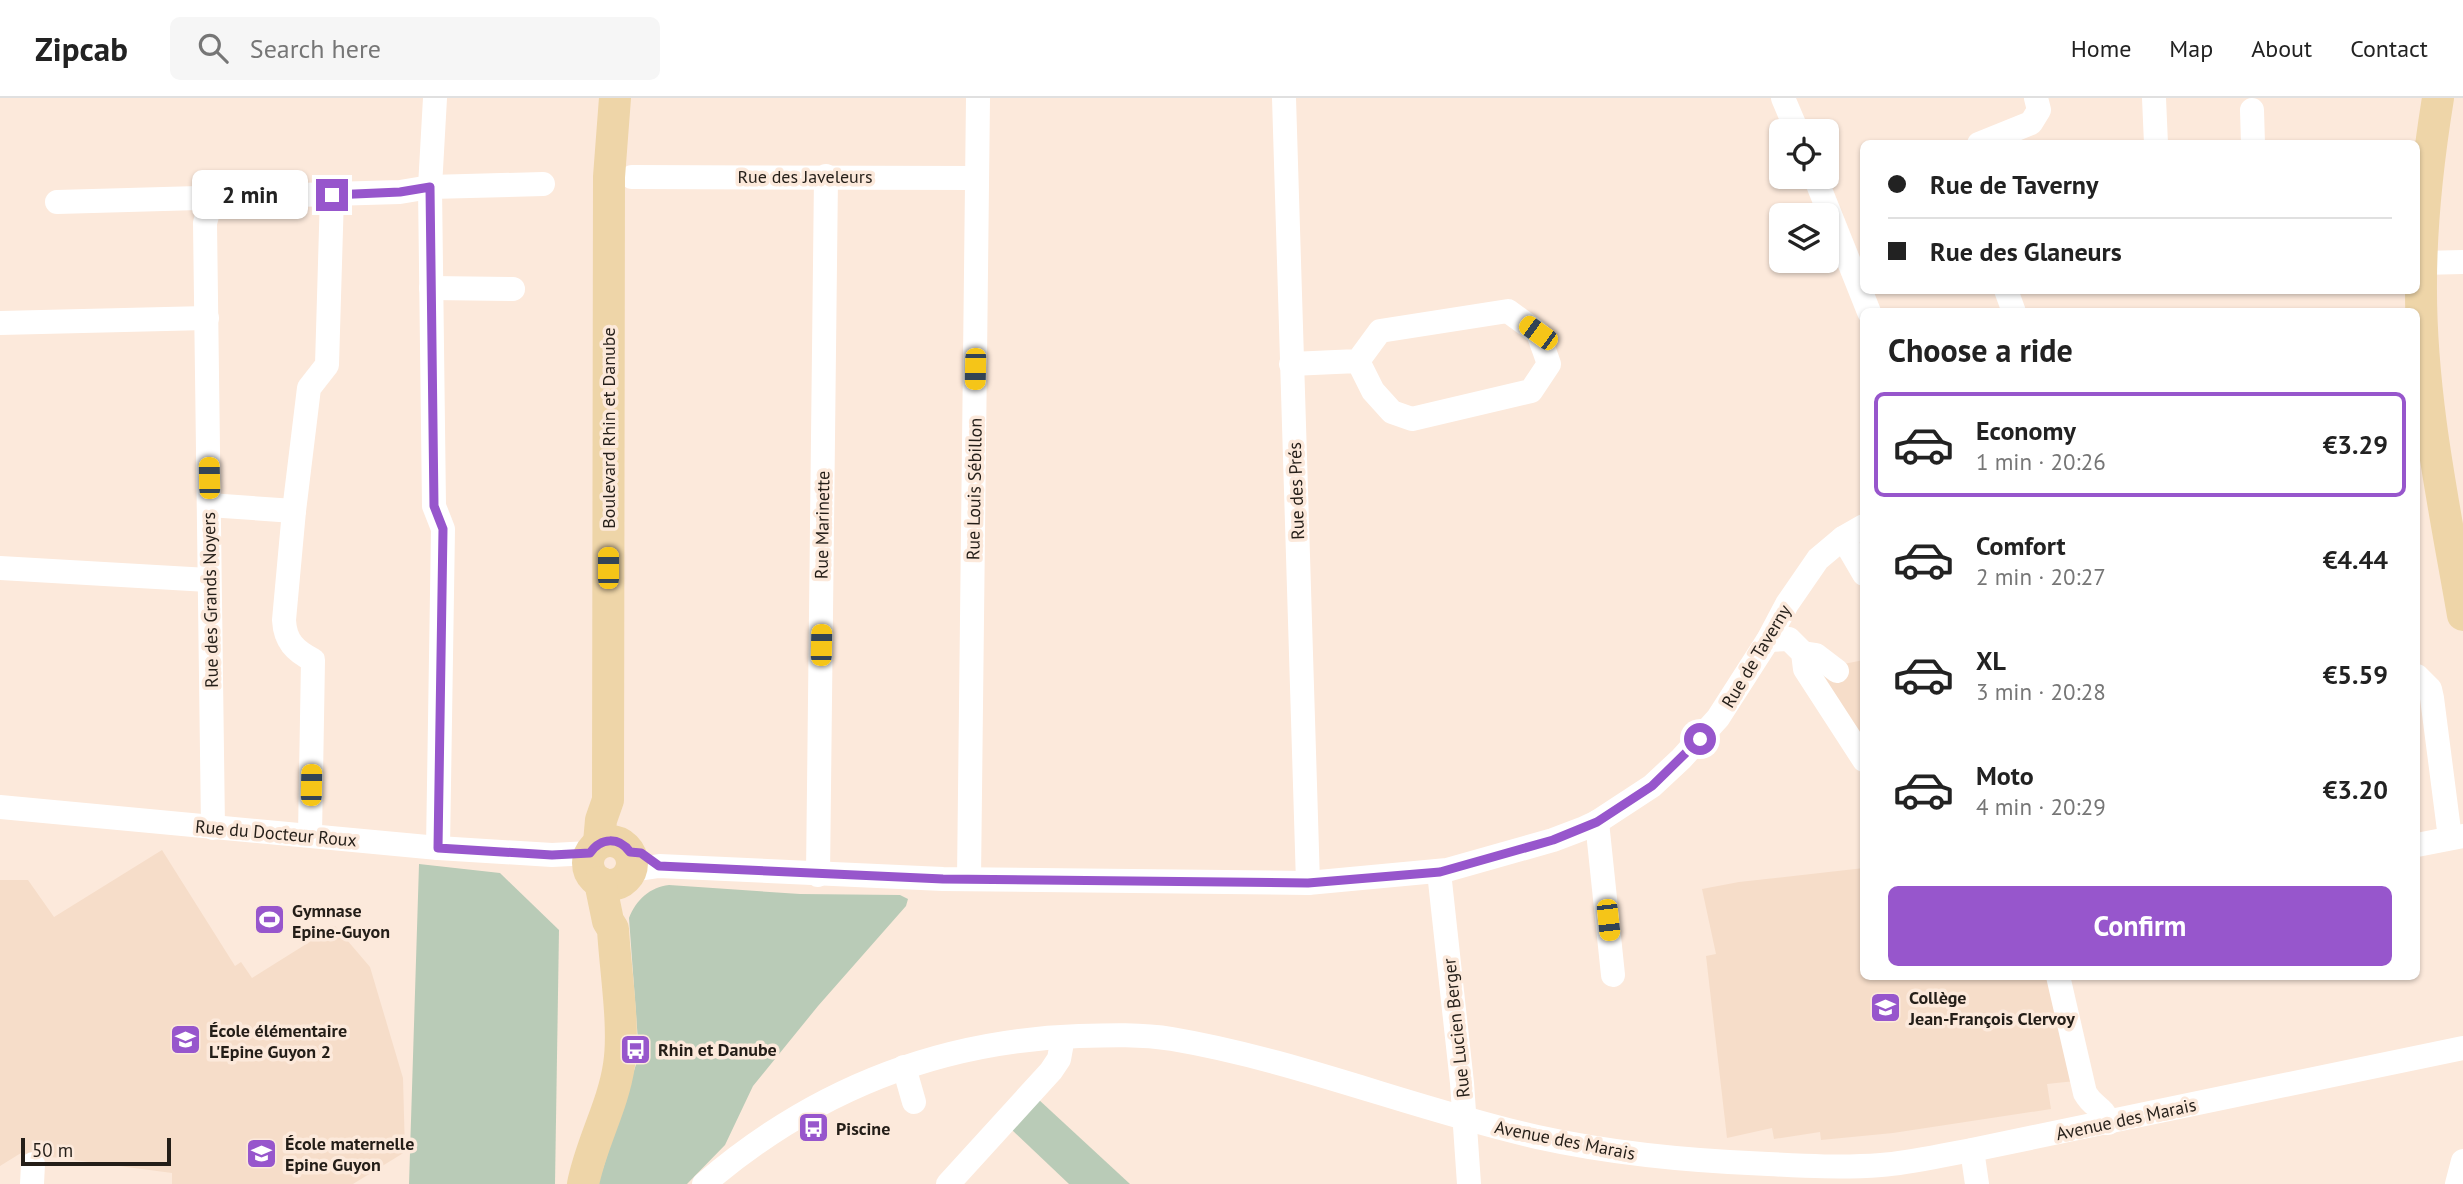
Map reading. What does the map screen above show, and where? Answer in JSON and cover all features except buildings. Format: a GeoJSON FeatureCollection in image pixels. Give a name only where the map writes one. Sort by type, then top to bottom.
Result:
{"type":"FeatureCollection","features":[{"type":"Feature","properties":{"kind":"main road","name":"Boulevard Rhin et Danube"},"geometry":{"type":"LineString","coordinates":[[583,1184],[620,1062],[612,929],[618,921],[616,820],[608,800],[609,191],[615,98]]}},
{"type":"Feature","properties":{"kind":"main road"},"geometry":{"type":"LineString","coordinates":[[2438,98],[2425,188],[2421,263],[2423,408],[2463,615]]}},
{"type":"Feature","properties":{"kind":"street"},"geometry":{"type":"LineString","coordinates":[[435,98],[430,187],[434,506],[443,529],[438,848]]}},
{"type":"Feature","properties":{"kind":"street","name":"Rue Louis Sébillon"},"geometry":{"type":"LineString","coordinates":[[970,879],[978,98]]}},
{"type":"Feature","properties":{"kind":"street","name":"Rue des Prés"},"geometry":{"type":"LineString","coordinates":[[1283,98],[1308,883]]}},
{"type":"Feature","properties":{"kind":"street"},"geometry":{"type":"LineString","coordinates":[[1783,98],[1792,119]]}},
{"type":"Feature","properties":{"kind":"street"},"geometry":{"type":"LineString","coordinates":[[1989,140],[2031,123],[2039,110],[2036,98]]}},
{"type":"Feature","properties":{"kind":"street"},"geometry":{"type":"LineString","coordinates":[[2154,98],[2156,140]]}},
{"type":"Feature","properties":{"kind":"street"},"geometry":{"type":"LineString","coordinates":[[2252,110],[2253,140]]}},
{"type":"Feature","properties":{"kind":"street","name":"Rue Marinette"},"geometry":{"type":"LineString","coordinates":[[818,875],[826,176]]}},
{"type":"Feature","properties":{"kind":"street","name":"Rue des Javeleurs"},"geometry":{"type":"LineString","coordinates":[[632,177],[977,178]]}},
{"type":"Feature","properties":{"kind":"street"},"geometry":{"type":"LineString","coordinates":[[57,202],[199,198],[210,205],[230,197],[332,195],[400,192],[430,187],[543,184]]}},
{"type":"Feature","properties":{"kind":"street"},"geometry":{"type":"LineString","coordinates":[[1820,189],[1860,290]]}},
{"type":"Feature","properties":{"kind":"street"},"geometry":{"type":"LineString","coordinates":[[310,835],[313,660],[299,653],[285,636],[284,620],[309,388],[327,365],[332,195]]}},
{"type":"Feature","properties":{"kind":"street","name":"Rue des Grands Noyers"},"geometry":{"type":"LineString","coordinates":[[210,205],[205,223],[208,580],[214,828]]}},
{"type":"Feature","properties":{"kind":"street"},"geometry":{"type":"LineString","coordinates":[[2421,263],[2463,262]]}},
{"type":"Feature","properties":{"kind":"street"},"geometry":{"type":"LineString","coordinates":[[431,288],[513,289]]}},
{"type":"Feature","properties":{"kind":"street"},"geometry":{"type":"LineString","coordinates":[[1508,311],[1538,333],[1549,364],[1531,391],[1412,419],[1392,412],[1373,391],[1358,361],[1380,331],[1508,311]]}},
{"type":"Feature","properties":{"kind":"street"},"geometry":{"type":"LineString","coordinates":[[0,323],[207,318]]}},
{"type":"Feature","properties":{"kind":"street"},"geometry":{"type":"LineString","coordinates":[[1291,364],[1358,361]]}},
{"type":"Feature","properties":{"kind":"street"},"geometry":{"type":"LineString","coordinates":[[209,505],[294,511]]}},
{"type":"Feature","properties":{"kind":"street"},"geometry":{"type":"LineString","coordinates":[[1853,532],[1860,559]]}},
{"type":"Feature","properties":{"kind":"street","name":"Rue de Taverny"},"geometry":{"type":"LineString","coordinates":[[615,862],[818,875],[970,879],[1308,883],[1440,872],[1553,840],[1597,822],[1652,786],[1681,760],[1718,718],[1768,640],[1811,583],[1818,559],[1853,532]]}},
{"type":"Feature","properties":{"kind":"street"},"geometry":{"type":"LineString","coordinates":[[0,568],[208,580]]}},
{"type":"Feature","properties":{"kind":"street"},"geometry":{"type":"LineString","coordinates":[[1768,640],[1789,639],[1803,653],[1816,655],[1837,671]]}},
{"type":"Feature","properties":{"kind":"street"},"geometry":{"type":"LineString","coordinates":[[1803,653],[1805,669],[1860,754]]}},
{"type":"Feature","properties":{"kind":"street"},"geometry":{"type":"LineString","coordinates":[[2420,679],[2430,689],[2456,837],[2420,844]]}},
{"type":"Feature","properties":{"kind":"street","name":"Rue du Docteur Roux"},"geometry":{"type":"LineString","coordinates":[[0,807],[615,862]]}},
{"type":"Feature","properties":{"kind":"street"},"geometry":{"type":"LineString","coordinates":[[1597,822],[1613,975]]}},
{"type":"Feature","properties":{"kind":"street","name":"Rue Lucien Berger"},"geometry":{"type":"LineString","coordinates":[[1440,872],[1469,1184]]}},
{"type":"Feature","properties":{"kind":"street"},"geometry":{"type":"LineString","coordinates":[[2059,980],[2085,1093],[2090,1101],[2105,1112],[2108,1123]]}},
{"type":"Feature","properties":{"kind":"street","name":"Avenue des Marais"},"geometry":{"type":"LineString","coordinates":[[704,1184],[761,1138],[847,1089],[904,1067],[992,1045],[1063,1037],[1139,1035],[1250,1055],[1465,1119],[1583,1146],[1702,1162],[1828,1167],[1881,1165],[1972,1150],[2463,1048]]}},
{"type":"Feature","properties":{"kind":"street"},"geometry":{"type":"LineString","coordinates":[[948,1184],[1051,1071],[1059,1059],[1063,1037]]}},
{"type":"Feature","properties":{"kind":"street"},"geometry":{"type":"LineString","coordinates":[[904,1067],[914,1102]]}},
{"type":"Feature","properties":{"kind":"street"},"geometry":{"type":"LineString","coordinates":[[1972,1150],[1978,1184]]}},
{"type":"Feature","properties":{"kind":"street"},"geometry":{"type":"LineString","coordinates":[[2457,1184],[2463,1161]]}},
{"type":"Feature","properties":{"kind":"shaded area"},"geometry":{"type":"Polygon","coordinates":[[[1860,661],[1860,770],[1797,673],[1860,661]]]}},
{"type":"Feature","properties":{"kind":"shaded area"},"geometry":{"type":"Polygon","coordinates":[[[162,850],[235,966],[241,962],[252,978],[335,926],[370,967],[403,1078],[405,1152],[353,1184],[172,1184],[172,1173],[21,1153],[0,1166],[0,880],[28,880],[54,917],[162,850]]]}},
{"type":"Feature","properties":{"kind":"shaded area","name":"Collège Jean-François Clervoy"},"geometry":{"type":"Polygon","coordinates":[[[1860,868],[1860,980],[2054,980],[2075,1081],[2047,1084],[2051,1109],[1893,1133],[1821,1140],[1820,1132],[1774,1139],[1772,1128],[1727,1138],[1706,956],[1716,954],[1702,889],[1739,882],[1860,868]]]}},
{"type":"Feature","properties":{"kind":"green space"},"geometry":{"type":"Polygon","coordinates":[[[419,864],[500,873],[559,930],[555,1184],[409,1184],[419,864]]]}},
{"type":"Feature","properties":{"kind":"green space"},"geometry":{"type":"Polygon","coordinates":[[[669,885],[800,894],[900,895],[908,899],[906,906],[818,1006],[753,1086],[725,1145],[687,1184],[598,1184],[639,1055],[629,918],[644,896],[656,888],[669,885]]]}},
{"type":"Feature","properties":{"kind":"green space"},"geometry":{"type":"Polygon","coordinates":[[[1038,1099],[1130,1184],[1069,1184],[1011,1129],[1038,1099]]]}},
{"type":"Feature","properties":{"kind":"place","name":"Gymnase Epine-Guyon"},"geometry":{"type":"Point","coordinates":[269,920]}},
{"type":"Feature","properties":{"kind":"place","name":"Collège Jean-François Clervoy"},"geometry":{"type":"Point","coordinates":[1886,1007]}},
{"type":"Feature","properties":{"kind":"place","name":"École élémentaire L'Epine Guyon 2"},"geometry":{"type":"Point","coordinates":[186,1040]}},
{"type":"Feature","properties":{"kind":"place","name":"Rhin et Danube"},"geometry":{"type":"Point","coordinates":[635,1049]}},
{"type":"Feature","properties":{"kind":"place","name":"Piscine"},"geometry":{"type":"Point","coordinates":[813,1128]}},
{"type":"Feature","properties":{"kind":"place","name":"École maternelle Epine Guyon"},"geometry":{"type":"Point","coordinates":[262,1153]}},
{"type":"Feature","properties":{"kind":"route"},"geometry":{"type":"LineString","coordinates":[[332,195],[400,192],[430,187],[434,506],[443,529],[438,848],[552,855],[590,853],[599,844],[612,841],[624,845],[630,852],[641,853],[659,866],[943,879],[1325,883],[1440,872],[1553,840],[1597,822],[1652,786],[1700,739]]}}]}
